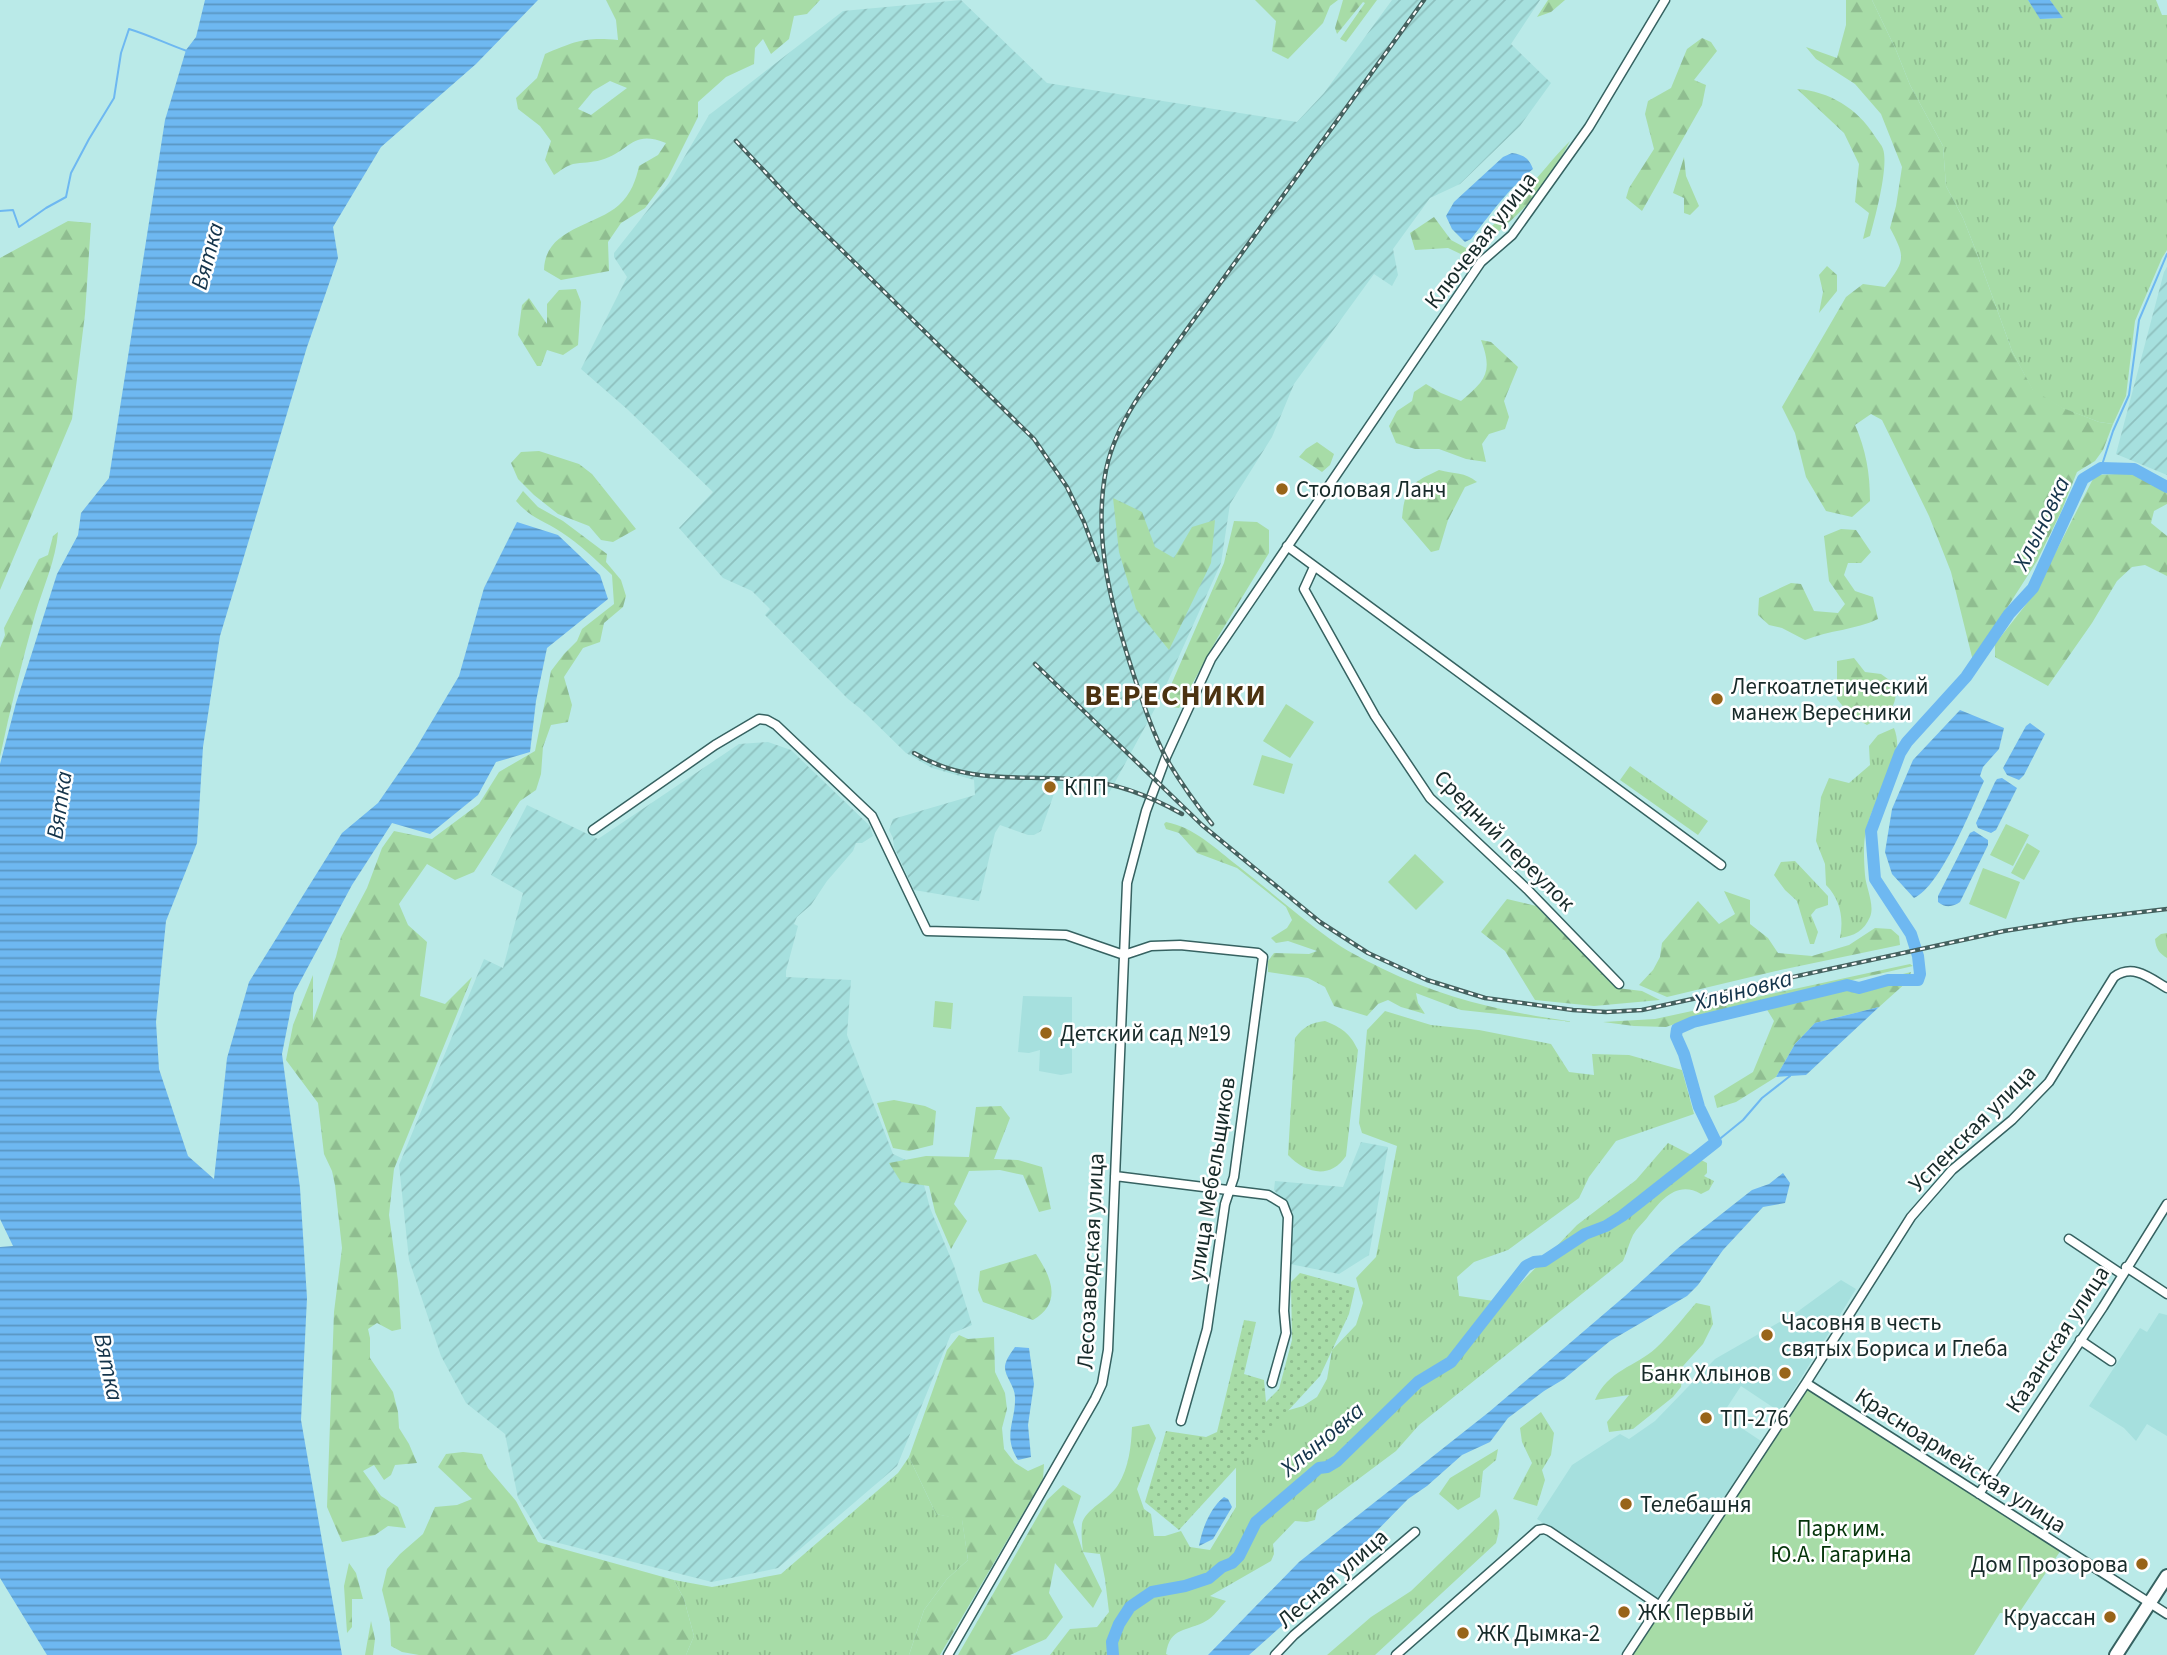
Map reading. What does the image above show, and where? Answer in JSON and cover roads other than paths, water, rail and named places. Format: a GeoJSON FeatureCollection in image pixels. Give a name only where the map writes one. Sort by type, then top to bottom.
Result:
{"type":"FeatureCollection","features":[{"type":"Feature","properties":{"kind":"main road"},"geometry":{"type":"LineString","coordinates":[[2116,1655],[2167,1576]]}},
{"type":"Feature","properties":{"kind":"street","name":"Ключевая улица"},"geometry":{"type":"LineString","coordinates":[[1271,570],[1481,262],[1512,235],[1589,127],[1665,0]]}},
{"type":"Feature","properties":{"kind":"street"},"geometry":{"type":"LineString","coordinates":[[1287,546],[1721,865]]}},
{"type":"Feature","properties":{"kind":"street","name":"Средний переулок"},"geometry":{"type":"LineString","coordinates":[[1314,567],[1304,589],[1375,716],[1430,798],[1528,889],[1619,984]]}},
{"type":"Feature","properties":{"kind":"street","name":"Лесозаводская улица"},"geometry":{"type":"LineString","coordinates":[[948,1655],[1102,1384],[1108,1350],[1127,883],[1146,811],[1166,757],[1212,659],[1271,570]]}},
{"type":"Feature","properties":{"kind":"street"},"geometry":{"type":"LineString","coordinates":[[593,830],[715,745],[759,719],[768,720],[776,724],[872,816],[927,931],[1066,935],[1124,955]]}},
{"type":"Feature","properties":{"kind":"street","name":"улица Мебельщиков"},"geometry":{"type":"LineString","coordinates":[[1124,955],[1151,946],[1180,945],[1258,953],[1263,957],[1234,1177],[1225,1204],[1207,1329],[1181,1420]]}},
{"type":"Feature","properties":{"kind":"street","name":"Успенская улица"},"geometry":{"type":"LineString","coordinates":[[1627,1655],[1917,1209],[1952,1170],[2012,1120],[2049,1082],[2114,977],[2130,971],[2143,974],[2167,988]]}},
{"type":"Feature","properties":{"kind":"street"},"geometry":{"type":"LineString","coordinates":[[1115,1176],[1274,1197],[1283,1204],[1288,1213],[1284,1311],[1286,1333],[1272,1383]]}},
{"type":"Feature","properties":{"kind":"street","name":"Казанская улица"},"geometry":{"type":"LineString","coordinates":[[1979,1494],[2167,1204]]}},
{"type":"Feature","properties":{"kind":"street"},"geometry":{"type":"LineString","coordinates":[[2069,1239],[2167,1294]]}},
{"type":"Feature","properties":{"kind":"street"},"geometry":{"type":"LineString","coordinates":[[2080,1340],[2111,1361]]}},
{"type":"Feature","properties":{"kind":"street","name":"Красноармейская улица"},"geometry":{"type":"LineString","coordinates":[[1806,1383],[2167,1614]]}},
{"type":"Feature","properties":{"kind":"street"},"geometry":{"type":"LineString","coordinates":[[1396,1655],[1538,1530],[1549,1531],[1660,1606]]}},
{"type":"Feature","properties":{"kind":"street","name":"Лесная улица"},"geometry":{"type":"LineString","coordinates":[[1275,1655],[1294,1635],[1415,1532]]}},
{"type":"Feature","properties":{"kind":"water","name":"Вятка"},"geometry":{"type":"Polygon","coordinates":[[[205,0],[538,0],[476,64],[381,147],[333,227],[338,258],[307,347],[220,636],[203,747],[197,843],[166,921],[156,1022],[159,1069],[188,1156],[214,1179],[227,1058],[249,982],[342,833],[378,803],[416,748],[459,676],[484,588],[517,522],[558,535],[600,575],[608,599],[547,648],[536,701],[530,752],[496,762],[478,795],[430,834],[392,823],[352,885],[294,993],[282,1054],[300,1188],[307,1298],[301,1420],[342,1655],[47,1655],[0,1578],[0,1247],[13,1246],[0,1219],[0,764],[16,703],[57,574],[78,535],[81,513],[109,478],[165,120],[186,50],[196,37],[205,0]]]}},
{"type":"Feature","properties":{"kind":"water"},"geometry":{"type":"Polygon","coordinates":[[[2028,0],[2050,0],[2063,18],[2040,19],[2028,0]]]}},
{"type":"Feature","properties":{"kind":"water"},"geometry":{"type":"Polygon","coordinates":[[[1512,153],[1526,158],[1533,169],[1507,193],[1471,239],[1465,242],[1452,229],[1446,216],[1454,202],[1503,157],[1512,153]]]}},
{"type":"Feature","properties":{"kind":"water"},"geometry":{"type":"Polygon","coordinates":[[[1960,710],[2004,728],[1999,749],[1983,767],[1980,776],[1984,781],[1945,863],[1935,879],[1914,898],[1892,874],[1885,852],[1892,809],[1913,760],[1960,710]]]}},
{"type":"Feature","properties":{"kind":"water"},"geometry":{"type":"Polygon","coordinates":[[[2030,723],[2045,734],[2019,780],[2007,775],[2003,768],[2030,723]]]}},
{"type":"Feature","properties":{"kind":"water"},"geometry":{"type":"Polygon","coordinates":[[[2002,778],[2017,788],[1996,830],[1991,833],[1978,828],[1976,823],[1995,782],[2002,778]]]}},
{"type":"Feature","properties":{"kind":"water"},"geometry":{"type":"Polygon","coordinates":[[[1974,831],[1988,840],[1988,845],[1960,902],[1952,906],[1943,905],[1938,902],[1938,896],[1970,833],[1974,831]]]}},
{"type":"Feature","properties":{"kind":"water"},"geometry":{"type":"Polygon","coordinates":[[[1879,1007],[1806,1075],[1776,1077],[1795,1044],[1815,1023],[1879,1007]]]}},
{"type":"Feature","properties":{"kind":"water"},"geometry":{"type":"Polygon","coordinates":[[[1783,1173],[1790,1183],[1785,1203],[1763,1207],[1723,1250],[1687,1296],[1610,1341],[1564,1379],[1508,1418],[1490,1442],[1462,1455],[1408,1499],[1307,1597],[1287,1621],[1249,1655],[1208,1655],[1299,1562],[1489,1412],[1677,1249],[1752,1190],[1769,1184],[1783,1173]]]}},
{"type":"Feature","properties":{"kind":"water"},"geometry":{"type":"Polygon","coordinates":[[[1015,1347],[1029,1348],[1034,1384],[1028,1425],[1031,1457],[1018,1460],[1010,1436],[1015,1393],[1005,1366],[1015,1347]]]}},
{"type":"Feature","properties":{"kind":"water"},"geometry":{"type":"Polygon","coordinates":[[[1224,1497],[1232,1507],[1213,1539],[1199,1546],[1207,1519],[1224,1497]]]}},
{"type":"Feature","properties":{"kind":"waterway"},"geometry":{"type":"LineString","coordinates":[[0,211],[13,210],[19,227],[66,197],[71,173],[114,98],[121,53],[129,29],[187,51]]}},
{"type":"Feature","properties":{"kind":"waterway"},"geometry":{"type":"LineString","coordinates":[[2101,468],[2129,395],[2139,320],[2167,254]]}},
{"type":"Feature","properties":{"kind":"waterway","name":"Хлыновка"},"geometry":{"type":"LineString","coordinates":[[1113,1655],[1112,1642],[1130,1607],[1152,1592],[1209,1578],[1222,1567],[1232,1563],[1239,1556],[1256,1522],[1319,1468],[1337,1461],[1418,1382],[1451,1362],[1526,1266],[1544,1261],[1585,1234],[1622,1216],[1716,1142],[1699,1107],[1676,1036],[1677,1029],[1693,1022],[1847,985],[1859,988],[1888,980],[1918,980],[1918,956],[1911,934],[1875,879],[1871,831],[1900,753],[1966,677],[2009,614],[2033,588],[2083,479],[2101,468],[2134,469],[2167,487]]}},
{"type":"Feature","properties":{"kind":"waterway"},"geometry":{"type":"LineString","coordinates":[[1716,1142],[1743,1120],[1762,1098],[1790,1076]]}},
{"type":"Feature","properties":{"kind":"railway"},"geometry":{"type":"LineString","coordinates":[[1212,824],[1182,784],[1161,749],[1119,628],[1103,550],[1102,497],[1106,470],[1120,430],[1141,393],[1424,0]]}},
{"type":"Feature","properties":{"kind":"railway"},"geometry":{"type":"LineString","coordinates":[[736,141],[799,208],[1034,439],[1067,487],[1098,560]]}},
{"type":"Feature","properties":{"kind":"railway"},"geometry":{"type":"LineString","coordinates":[[1035,664],[1202,825],[1320,922],[1368,953],[1427,980],[1485,998],[1573,1010],[1642,1010],[2004,931],[2167,909]]}},
{"type":"Feature","properties":{"kind":"railway"},"geometry":{"type":"LineString","coordinates":[[914,753],[955,770],[975,774],[1059,778],[1108,784],[1146,796],[1182,814]]}},
{"type":"Feature","properties":{"kind":"place","name":"Столовая Ланч"},"geometry":{"type":"Point","coordinates":[1282,489]}},
{"type":"Feature","properties":{"kind":"place","name":"Легкоатлетический манеж Вересники"},"geometry":{"type":"Point","coordinates":[1717,699]}},
{"type":"Feature","properties":{"kind":"place","name":"КПП"},"geometry":{"type":"Point","coordinates":[1050,787]}},
{"type":"Feature","properties":{"kind":"place","name":"Детский сад №19"},"geometry":{"type":"Point","coordinates":[1046,1033]}},
{"type":"Feature","properties":{"kind":"place","name":"Часовня в честь святых Бориса и Глеба"},"geometry":{"type":"Point","coordinates":[1767,1335]}},
{"type":"Feature","properties":{"kind":"place","name":"Банк Хлынов"},"geometry":{"type":"Point","coordinates":[1785,1373]}},
{"type":"Feature","properties":{"kind":"place","name":"ТП-276"},"geometry":{"type":"Point","coordinates":[1706,1418]}},
{"type":"Feature","properties":{"kind":"place","name":"Телебашня"},"geometry":{"type":"Point","coordinates":[1626,1504]}},
{"type":"Feature","properties":{"kind":"place","name":"Дом Прозорова"},"geometry":{"type":"Point","coordinates":[2142,1564]}},
{"type":"Feature","properties":{"kind":"place","name":"ЖК Первый"},"geometry":{"type":"Point","coordinates":[1624,1612]}},
{"type":"Feature","properties":{"kind":"place","name":"Круассан"},"geometry":{"type":"Point","coordinates":[2110,1617]}},
{"type":"Feature","properties":{"kind":"place","name":"ЖК Дымка-2"},"geometry":{"type":"Point","coordinates":[1463,1633]}},
{"type":"Feature","properties":{"kind":"district","name":"ВЕРЕСНИКИ"},"geometry":{"type":"Point","coordinates":[1176,695]}},
{"type":"Feature","properties":{"kind":"park label","name":"Парк им. Ю.А. Гагарина"},"geometry":{"type":"Point","coordinates":[1841,1541]}}]}
